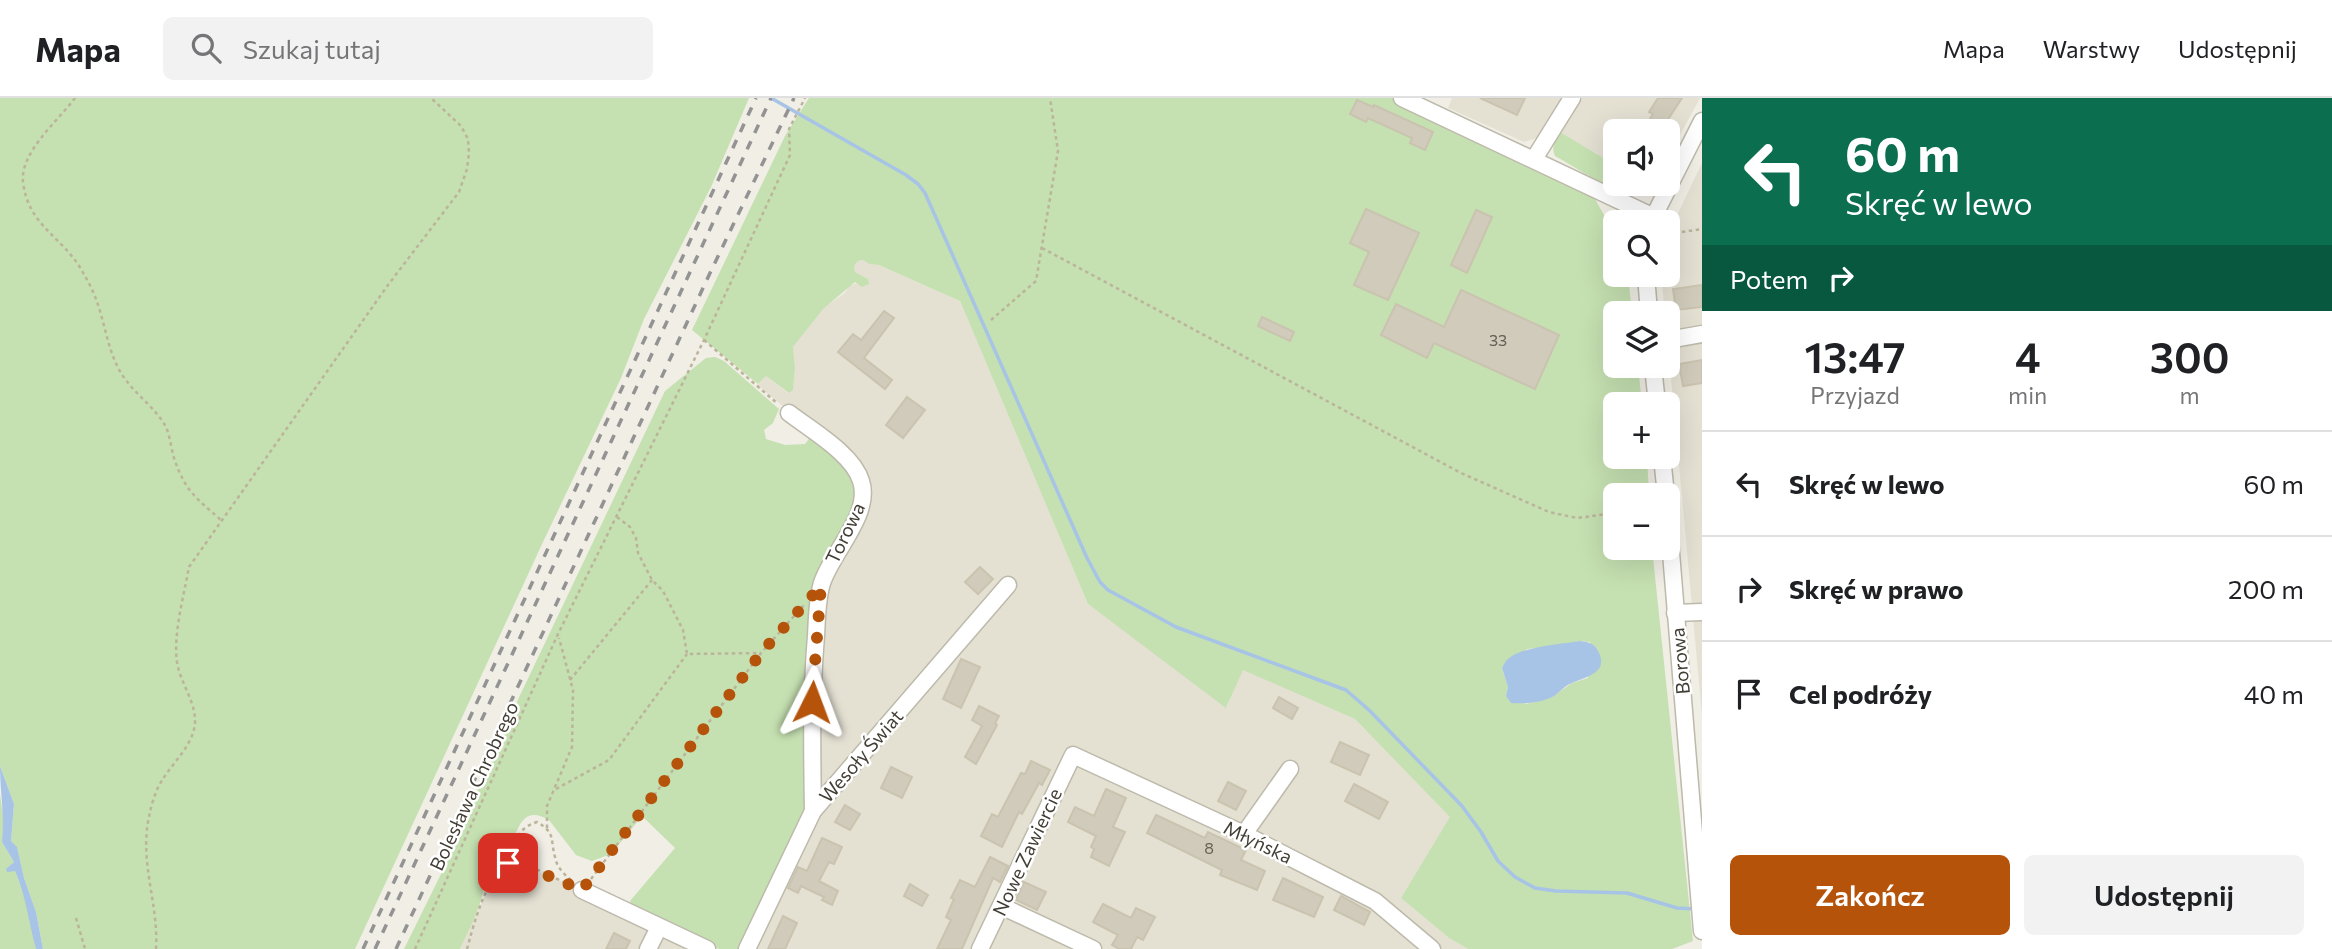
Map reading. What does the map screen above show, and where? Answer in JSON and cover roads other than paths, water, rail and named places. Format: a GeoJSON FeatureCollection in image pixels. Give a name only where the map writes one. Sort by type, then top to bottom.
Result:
{"type":"FeatureCollection","features":[{"type":"Feature","properties":{"kind":"street"},"geometry":{"type":"LineString","coordinates":[[1402,98],[1534,159],[1634,210]]}},
{"type":"Feature","properties":{"kind":"street"},"geometry":{"type":"LineString","coordinates":[[1534,159],[1572,98]]}},
{"type":"Feature","properties":{"kind":"street"},"geometry":{"type":"LineString","coordinates":[[1657,210],[1702,121]]}},
{"type":"Feature","properties":{"kind":"street"},"geometry":{"type":"LineString","coordinates":[[1680,338],[1702,334]]}},
{"type":"Feature","properties":{"kind":"street","name":"Torowa"},"geometry":{"type":"LineString","coordinates":[[789,413],[850,461],[862,483],[864,496],[861,510],[828,567],[821,586],[812,689],[813,811]]}},
{"type":"Feature","properties":{"kind":"street","name":"Borowa"},"geometry":{"type":"LineString","coordinates":[[1671,560],[1702,923]]}},
{"type":"Feature","properties":{"kind":"street","name":"Wesoły Świat"},"geometry":{"type":"LineString","coordinates":[[747,949],[813,811],[1008,585]]}},
{"type":"Feature","properties":{"kind":"street"},"geometry":{"type":"LineString","coordinates":[[1675,613],[1702,612]]}},
{"type":"Feature","properties":{"kind":"street","name":"Młyńska"},"geometry":{"type":"LineString","coordinates":[[1073,755],[1244,834],[1375,901],[1432,949]]}},
{"type":"Feature","properties":{"kind":"street","name":"Nowe Zawiercie"},"geometry":{"type":"LineString","coordinates":[[981,949],[1073,755]]}},
{"type":"Feature","properties":{"kind":"street"},"geometry":{"type":"LineString","coordinates":[[1244,834],[1290,769]]}},
{"type":"Feature","properties":{"kind":"street"},"geometry":{"type":"LineString","coordinates":[[582,890],[706,949]]}},
{"type":"Feature","properties":{"kind":"street"},"geometry":{"type":"LineString","coordinates":[[1001,906],[1093,949]]}},
{"type":"Feature","properties":{"kind":"street"},"geometry":{"type":"LineString","coordinates":[[648,949],[659,928]]}},
{"type":"Feature","properties":{"kind":"water"},"geometry":{"type":"Polygon","coordinates":[[[1580,641],[1590,643],[1598,651],[1601,664],[1594,673],[1569,684],[1549,698],[1511,703],[1506,696],[1508,687],[1502,668],[1507,660],[1531,649],[1580,641]]]}},
{"type":"Feature","properties":{"kind":"water"},"geometry":{"type":"Polygon","coordinates":[[[0,766],[14,804],[11,841],[17,847],[36,912],[43,949],[36,949],[25,900],[15,871],[7,872],[6,869],[14,862],[2,842],[0,766]]]}},
{"type":"Feature","properties":{"kind":"waterway"},"geometry":{"type":"LineString","coordinates":[[771,98],[906,175],[925,193],[1087,558],[1100,582],[1108,590],[1176,627],[1346,690],[1369,710],[1462,806],[1498,861],[1515,877],[1535,888],[1627,893],[1677,908],[1696,909]]}},
{"type":"Feature","properties":{"kind":"railway"},"geometry":{"type":"LineString","coordinates":[[363,949],[756,98]]}},
{"type":"Feature","properties":{"kind":"railway"},"geometry":{"type":"LineString","coordinates":[[375,949],[771,98]]}},
{"type":"Feature","properties":{"kind":"railway"},"geometry":{"type":"LineString","coordinates":[[396,949],[794,98]]}}]}
